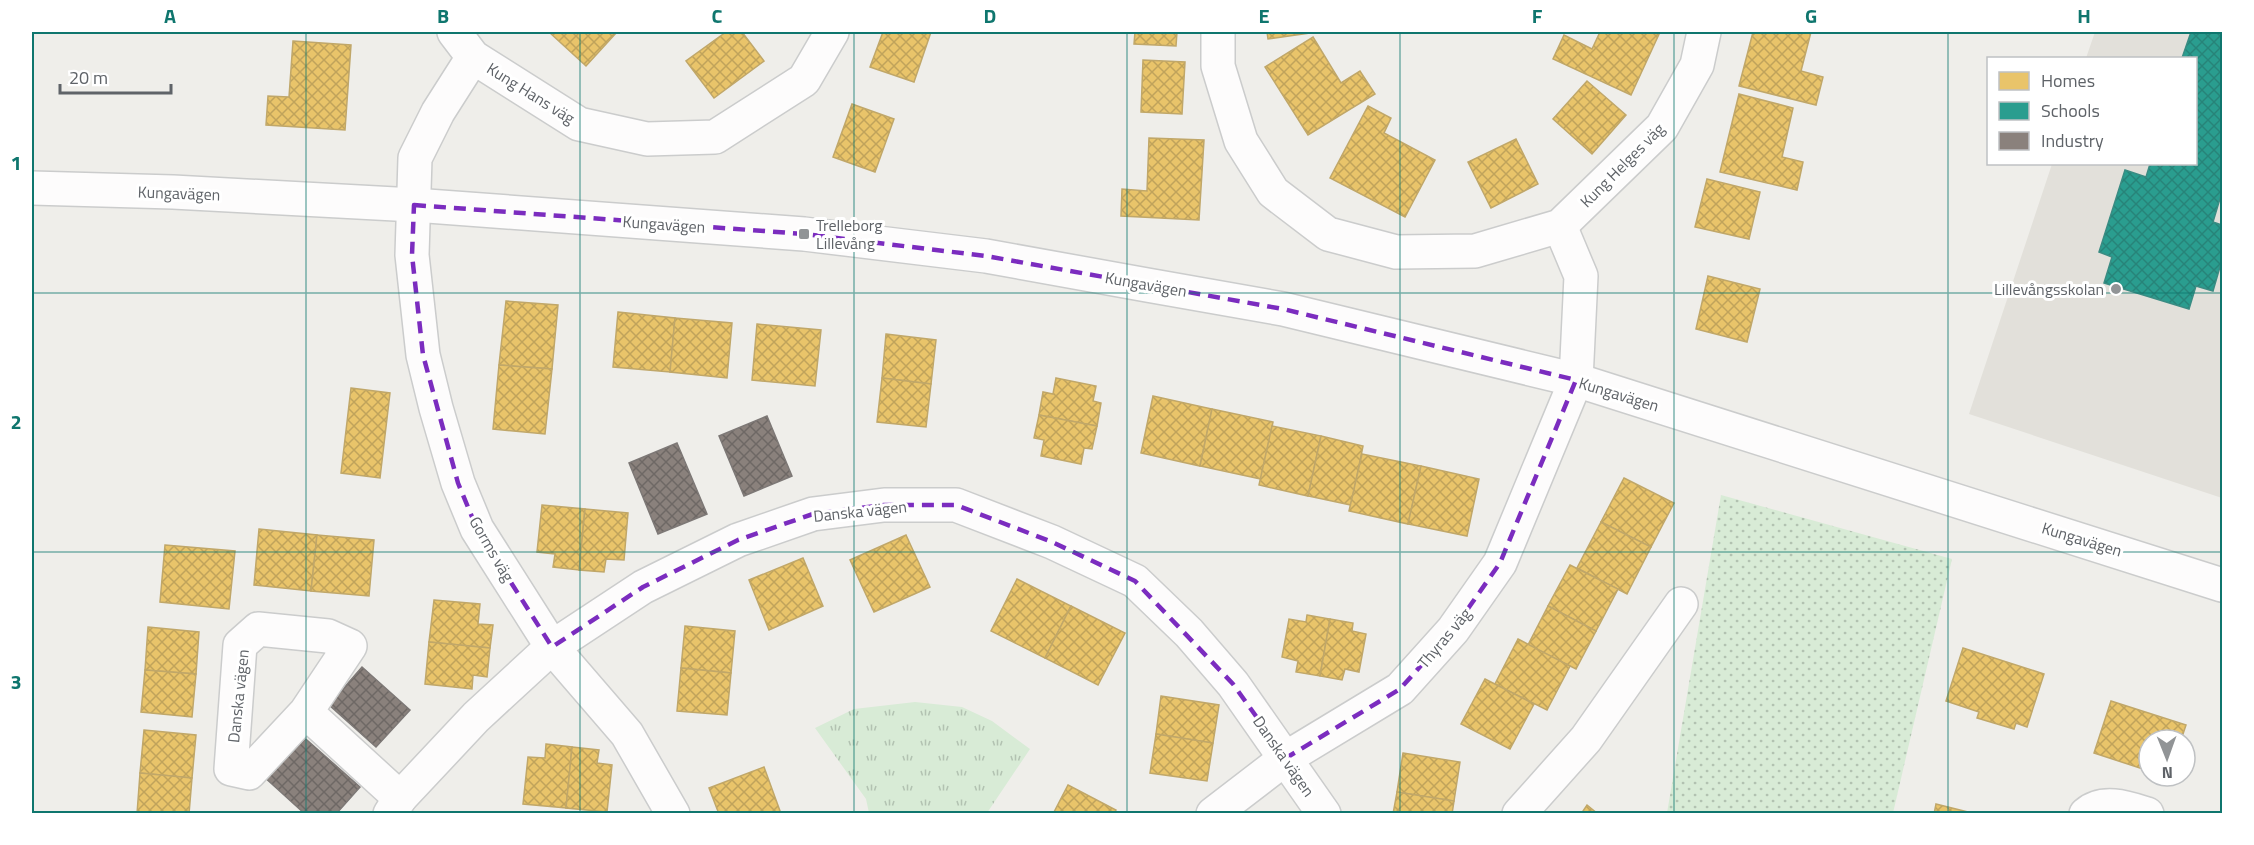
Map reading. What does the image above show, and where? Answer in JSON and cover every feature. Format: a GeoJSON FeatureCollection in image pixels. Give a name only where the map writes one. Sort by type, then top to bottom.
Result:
{"type":"FeatureCollection","features":[{"type":"Feature","properties":{"kind":"street","name":"Kung Hans väg"},"geometry":{"type":"LineString","coordinates":[[454,32],[473,57],[579,124],[646,139],[715,137],[804,80],[832,32]]}},
{"type":"Feature","properties":{"kind":"street","name":"Kung Helges väg"},"geometry":{"type":"LineString","coordinates":[[1218,32],[1218,66],[1241,141],[1273,192],[1328,234],[1396,252],[1475,252],[1560,226],[1662,127],[1697,65],[1704,32]]}},
{"type":"Feature","properties":{"kind":"street","name":"Kung Hans väg"},"geometry":{"type":"LineString","coordinates":[[414,205],[415,158],[438,112],[473,57]]}},
{"type":"Feature","properties":{"kind":"street","name":"Kungavägen"},"geometry":{"type":"LineString","coordinates":[[32,188],[173,192],[414,205],[804,234],[986,256],[1283,309],[1576,380],[2223,585]]}},
{"type":"Feature","properties":{"kind":"street","name":"Gorms väg"},"geometry":{"type":"LineString","coordinates":[[414,205],[412,255],[423,355],[458,483],[477,529],[552,647],[627,734],[673,813]]}},
{"type":"Feature","properties":{"kind":"street"},"geometry":{"type":"LineString","coordinates":[[1560,226],[1581,276],[1576,380]]}},
{"type":"Feature","properties":{"kind":"street","name":"Thyras väg"},"geometry":{"type":"LineString","coordinates":[[1213,813],[1286,758],[1400,689],[1453,630],[1500,563],[1576,380]]}},
{"type":"Feature","properties":{"kind":"street","name":"Danska vägen"},"geometry":{"type":"LineString","coordinates":[[306,712],[395,806],[476,717],[552,647],[644,587],[738,540],[813,514],[884,505],[956,506],[1052,542],[1135,581],[1189,633],[1233,684],[1324,813]]}},
{"type":"Feature","properties":{"kind":"street"},"geometry":{"type":"LineString","coordinates":[[1519,813],[1586,739],[1681,604]]}},
{"type":"Feature","properties":{"kind":"street","name":"Danska vägen"},"geometry":{"type":"LineString","coordinates":[[258,629],[328,636],[350,646],[306,712],[249,773],[231,769],[240,645],[258,629]]}},
{"type":"Feature","properties":{"kind":"street"},"geometry":{"type":"LineString","coordinates":[[2086,813],[2092,809],[2120,805],[2147,813]]}},
{"type":"Feature","properties":{"kind":"highlighted area"},"geometry":{"type":"Polygon","coordinates":[[[414,205],[804,234],[986,256],[1283,309],[1576,380],[1500,563],[1453,630],[1400,689],[1286,758],[1233,684],[1135,581],[1052,542],[956,505],[884,505],[813,514],[738,540],[643,587],[552,647],[477,529],[458,483],[423,355],[412,255],[414,205]]]}},
{"type":"Feature","properties":{"kind":"shaded area","name":"Lillevångsskolan"},"geometry":{"type":"Polygon","coordinates":[[[2095,32],[2222,32],[2222,498],[1969,414],[2052,165],[2197,165],[2197,57],[2086,57],[2095,32]]]}},
{"type":"Feature","properties":{"kind":"green space"},"geometry":{"type":"Polygon","coordinates":[[[1721,495],[1952,559],[1893,813],[1667,813],[1721,495]]]}},
{"type":"Feature","properties":{"kind":"green space"},"geometry":{"type":"Polygon","coordinates":[[[915,702],[962,707],[992,721],[1030,749],[987,813],[869,813],[866,799],[815,728],[854,709],[915,702]]]}},
{"type":"Feature","properties":{"kind":"building: Homes"},"geometry":{"type":"Polygon","coordinates":[[[549,32],[617,32],[586,66],[549,32]]]}},
{"type":"Feature","properties":{"kind":"building: Homes"},"geometry":{"type":"Polygon","coordinates":[[[726,32],[742,32],[764,61],[714,98],[686,61],[726,32]]]}},
{"type":"Feature","properties":{"kind":"building: Homes"},"geometry":{"type":"Polygon","coordinates":[[[883,32],[931,32],[914,82],[870,67],[883,32]]]}},
{"type":"Feature","properties":{"kind":"building: Homes"},"geometry":{"type":"Polygon","coordinates":[[[1135,32],[1177,32],[1176,46],[1134,44],[1135,32]]]}},
{"type":"Feature","properties":{"kind":"building: Homes"},"geometry":{"type":"Polygon","coordinates":[[[1267,32],[1317,32],[1268,39],[1267,32]]]}},
{"type":"Feature","properties":{"kind":"building: Homes"},"geometry":{"type":"Polygon","coordinates":[[[1600,32],[1660,32],[1631,95],[1553,59],[1564,35],[1592,49],[1600,32]]]}},
{"type":"Feature","properties":{"kind":"building: Homes"},"geometry":{"type":"Polygon","coordinates":[[[1753,32],[1811,32],[1801,71],[1823,77],[1816,105],[1739,86],[1753,32]]]}},
{"type":"Feature","properties":{"kind":"building: Homes"},"geometry":{"type":"Polygon","coordinates":[[[1313,37],[1341,83],[1360,71],[1375,94],[1308,135],[1265,67],[1313,37]]]}},
{"type":"Feature","properties":{"kind":"building: Homes"},"geometry":{"type":"Polygon","coordinates":[[[293,41],[351,45],[345,130],[266,125],[268,96],[289,97],[293,41]]]}},
{"type":"Feature","properties":{"kind":"building: Homes"},"geometry":{"type":"Polygon","coordinates":[[[1143,60],[1185,62],[1182,114],[1141,112],[1143,60]]]}},
{"type":"Feature","properties":{"kind":"building: Homes"},"geometry":{"type":"Polygon","coordinates":[[[1587,81],[1626,115],[1592,154],[1553,119],[1587,81]]]}},
{"type":"Feature","properties":{"kind":"building: Homes"},"geometry":{"type":"Polygon","coordinates":[[[1739,94],[1793,108],[1782,157],[1803,162],[1797,190],[1720,172],[1739,94]]]}},
{"type":"Feature","properties":{"kind":"building: Homes"},"geometry":{"type":"Polygon","coordinates":[[[852,104],[894,119],[875,172],[833,157],[852,104]]]}},
{"type":"Feature","properties":{"kind":"building: Homes"},"geometry":{"type":"Polygon","coordinates":[[[1368,106],[1391,118],[1384,133],[1435,160],[1405,217],[1330,178],[1368,106]]]}},
{"type":"Feature","properties":{"kind":"building: Homes"},"geometry":{"type":"Polygon","coordinates":[[[1149,138],[1204,140],[1199,220],[1121,216],[1122,189],[1147,191],[1149,138]]]}},
{"type":"Feature","properties":{"kind":"building: Homes"},"geometry":{"type":"Polygon","coordinates":[[[1516,139],[1538,184],[1491,208],[1468,162],[1516,139]]]}},
{"type":"Feature","properties":{"kind":"building: Homes"},"geometry":{"type":"Polygon","coordinates":[[[1707,179],[1760,192],[1749,239],[1695,227],[1707,179]]]}},
{"type":"Feature","properties":{"kind":"building: Homes"},"geometry":{"type":"Polygon","coordinates":[[[1708,276],[1760,289],[1747,342],[1696,329],[1708,276]]]}},
{"type":"Feature","properties":{"kind":"building: Homes"},"geometry":{"type":"Polygon","coordinates":[[[506,301],[558,305],[552,369],[499,365],[506,301]]]}},
{"type":"Feature","properties":{"kind":"building: Homes"},"geometry":{"type":"Polygon","coordinates":[[[618,312],[675,318],[670,372],[613,367],[618,312]]]}},
{"type":"Feature","properties":{"kind":"building: Homes"},"geometry":{"type":"Polygon","coordinates":[[[675,318],[732,323],[727,378],[670,372],[675,318]]]}},
{"type":"Feature","properties":{"kind":"building: Homes"},"geometry":{"type":"Polygon","coordinates":[[[757,324],[821,330],[815,386],[752,380],[757,324]]]}},
{"type":"Feature","properties":{"kind":"building: Homes"},"geometry":{"type":"Polygon","coordinates":[[[886,334],[936,340],[931,384],[882,378],[886,334]]]}},
{"type":"Feature","properties":{"kind":"building: Homes"},"geometry":{"type":"Polygon","coordinates":[[[499,365],[552,369],[545,434],[493,429],[499,365]]]}},
{"type":"Feature","properties":{"kind":"building: Homes"},"geometry":{"type":"Polygon","coordinates":[[[882,378],[931,384],[926,427],[877,422],[882,378]]]}},
{"type":"Feature","properties":{"kind":"building: Homes"},"geometry":{"type":"Polygon","coordinates":[[[1056,378],[1096,386],[1093,401],[1101,403],[1097,426],[1039,415],[1043,392],[1053,394],[1056,378]]]}},
{"type":"Feature","properties":{"kind":"building: Homes"},"geometry":{"type":"Polygon","coordinates":[[[351,388],[390,393],[380,478],[341,473],[351,388]]]}},
{"type":"Feature","properties":{"kind":"building: Homes"},"geometry":{"type":"Polygon","coordinates":[[[1153,396],[1212,409],[1200,466],[1141,453],[1153,396]]]}},
{"type":"Feature","properties":{"kind":"building: Homes"},"geometry":{"type":"Polygon","coordinates":[[[1212,409],[1273,422],[1261,479],[1200,466],[1212,409]]]}},
{"type":"Feature","properties":{"kind":"building: Homes"},"geometry":{"type":"Polygon","coordinates":[[[1039,415],[1097,426],[1092,449],[1084,448],[1081,464],[1041,456],[1044,440],[1034,438],[1039,415]]]}},
{"type":"Feature","properties":{"kind":"building: Homes"},"geometry":{"type":"Polygon","coordinates":[[[1272,426],[1321,436],[1308,496],[1259,485],[1272,426]]]}},
{"type":"Feature","properties":{"kind":"building: Homes"},"geometry":{"type":"Polygon","coordinates":[[[1321,436],[1363,446],[1351,505],[1308,496],[1321,436]]]}},
{"type":"Feature","properties":{"kind":"building: Homes"},"geometry":{"type":"Polygon","coordinates":[[[1362,454],[1421,466],[1408,524],[1349,511],[1362,454]]]}},
{"type":"Feature","properties":{"kind":"building: Homes"},"geometry":{"type":"Polygon","coordinates":[[[1421,466],[1479,479],[1467,536],[1408,524],[1421,466]]]}},
{"type":"Feature","properties":{"kind":"building: Homes"},"geometry":{"type":"Polygon","coordinates":[[[1624,478],[1674,503],[1651,547],[1601,522],[1624,478]]]}},
{"type":"Feature","properties":{"kind":"building: Homes"},"geometry":{"type":"Polygon","coordinates":[[[542,505],[585,509],[579,570],[553,567],[555,554],[537,552],[542,505]]]}},
{"type":"Feature","properties":{"kind":"building: Homes"},"geometry":{"type":"Polygon","coordinates":[[[585,509],[628,513],[624,560],[606,559],[604,572],[579,570],[585,509]]]}},
{"type":"Feature","properties":{"kind":"building: Homes"},"geometry":{"type":"Polygon","coordinates":[[[1601,522],[1651,547],[1627,594],[1577,568],[1601,522]]]}},
{"type":"Feature","properties":{"kind":"building: Homes"},"geometry":{"type":"Polygon","coordinates":[[[259,529],[317,535],[311,591],[254,585],[259,529]]]}},
{"type":"Feature","properties":{"kind":"building: Homes"},"geometry":{"type":"Polygon","coordinates":[[[317,535],[374,540],[369,596],[311,591],[317,535]]]}},
{"type":"Feature","properties":{"kind":"building: Homes"},"geometry":{"type":"Polygon","coordinates":[[[906,535],[930,587],[874,612],[850,560],[906,535]]]}},
{"type":"Feature","properties":{"kind":"building: Homes"},"geometry":{"type":"Polygon","coordinates":[[[165,545],[235,551],[229,609],[160,602],[165,545]]]}},
{"type":"Feature","properties":{"kind":"building: Homes"},"geometry":{"type":"Polygon","coordinates":[[[803,558],[823,606],[769,630],[749,580],[803,558]]]}},
{"type":"Feature","properties":{"kind":"building: Homes"},"geometry":{"type":"Polygon","coordinates":[[[1570,565],[1618,589],[1596,631],[1548,606],[1570,565]]]}},
{"type":"Feature","properties":{"kind":"building: Homes"},"geometry":{"type":"Polygon","coordinates":[[[1017,579],[1071,606],[1045,658],[991,631],[1017,579]]]}},
{"type":"Feature","properties":{"kind":"building: Homes"},"geometry":{"type":"Polygon","coordinates":[[[434,600],[480,604],[478,624],[493,625],[490,648],[429,642],[434,600]]]}},
{"type":"Feature","properties":{"kind":"building: Homes"},"geometry":{"type":"Polygon","coordinates":[[[1071,606],[1125,633],[1098,685],[1045,658],[1071,606]]]}},
{"type":"Feature","properties":{"kind":"building: Homes"},"geometry":{"type":"Polygon","coordinates":[[[1548,606],[1596,631],[1576,669],[1528,645],[1548,606]]]}},
{"type":"Feature","properties":{"kind":"building: Homes"},"geometry":{"type":"Polygon","coordinates":[[[1307,615],[1330,619],[1320,676],[1296,672],[1298,661],[1282,657],[1289,619],[1306,622],[1307,615]]]}},
{"type":"Feature","properties":{"kind":"building: Homes"},"geometry":{"type":"Polygon","coordinates":[[[1330,619],[1353,623],[1352,631],[1366,634],[1359,672],[1345,669],[1342,680],[1320,676],[1330,619]]]}},
{"type":"Feature","properties":{"kind":"building: Homes"},"geometry":{"type":"Polygon","coordinates":[[[685,626],[735,631],[731,673],[681,668],[685,626]]]}},
{"type":"Feature","properties":{"kind":"building: Homes"},"geometry":{"type":"Polygon","coordinates":[[[148,627],[199,632],[196,674],[145,670],[148,627]]]}},
{"type":"Feature","properties":{"kind":"building: Homes"},"geometry":{"type":"Polygon","coordinates":[[[1518,639],[1570,666],[1547,710],[1495,684],[1518,639]]]}},
{"type":"Feature","properties":{"kind":"building: Homes"},"geometry":{"type":"Polygon","coordinates":[[[429,642],[490,648],[487,677],[473,675],[472,689],[425,684],[429,642]]]}},
{"type":"Feature","properties":{"kind":"building: Homes"},"geometry":{"type":"Polygon","coordinates":[[[1963,648],[2044,674],[2027,727],[2016,723],[2014,729],[1977,718],[1979,712],[1946,701],[1963,648]]]}},
{"type":"Feature","properties":{"kind":"building: Homes"},"geometry":{"type":"Polygon","coordinates":[[[681,668],[731,673],[727,715],[677,711],[681,668]]]}},
{"type":"Feature","properties":{"kind":"building: Homes"},"geometry":{"type":"Polygon","coordinates":[[[145,670],[196,674],[192,717],[141,712],[145,670]]]}},
{"type":"Feature","properties":{"kind":"building: Homes"},"geometry":{"type":"Polygon","coordinates":[[[1485,679],[1534,704],[1510,749],[1461,724],[1485,679]]]}},
{"type":"Feature","properties":{"kind":"building: Homes"},"geometry":{"type":"Polygon","coordinates":[[[1161,696],[1219,705],[1213,743],[1156,734],[1161,696]]]}},
{"type":"Feature","properties":{"kind":"building: Homes"},"geometry":{"type":"Polygon","coordinates":[[[2111,701],[2186,725],[2185,728],[2137,728],[2137,767],[2094,753],[2111,701]]]}},
{"type":"Feature","properties":{"kind":"building: Homes"},"geometry":{"type":"Polygon","coordinates":[[[144,730],[196,735],[192,778],[140,773],[144,730]]]}},
{"type":"Feature","properties":{"kind":"building: Homes"},"geometry":{"type":"Polygon","coordinates":[[[1156,734],[1213,743],[1207,781],[1150,773],[1156,734]]]}},
{"type":"Feature","properties":{"kind":"building: Homes"},"geometry":{"type":"Polygon","coordinates":[[[546,744],[572,747],[566,808],[523,804],[528,757],[545,758],[546,744]]]}},
{"type":"Feature","properties":{"kind":"building: Homes"},"geometry":{"type":"Polygon","coordinates":[[[572,747],[599,750],[597,763],[612,765],[607,812],[566,808],[572,747]]]}},
{"type":"Feature","properties":{"kind":"building: Homes"},"geometry":{"type":"Polygon","coordinates":[[[1403,753],[1460,762],[1454,801],[1397,792],[1403,753]]]}},
{"type":"Feature","properties":{"kind":"building: Homes"},"geometry":{"type":"Polygon","coordinates":[[[764,767],[780,811],[774,814],[719,814],[709,788],[764,767]]]}},
{"type":"Feature","properties":{"kind":"building: Homes"},"geometry":{"type":"Polygon","coordinates":[[[140,773],[192,778],[189,814],[137,814],[140,773]]]}},
{"type":"Feature","properties":{"kind":"building: Homes"},"geometry":{"type":"Polygon","coordinates":[[[1068,785],[1116,810],[1114,814],[1053,814],[1068,785]]]}},
{"type":"Feature","properties":{"kind":"building: Homes"},"geometry":{"type":"Polygon","coordinates":[[[1397,792],[1454,801],[1452,814],[1393,814],[1397,792]]]}},
{"type":"Feature","properties":{"kind":"building: Homes"},"geometry":{"type":"Polygon","coordinates":[[[1936,804],[1976,814],[1934,814],[1936,804]]]}},
{"type":"Feature","properties":{"kind":"building: Homes"},"geometry":{"type":"Polygon","coordinates":[[[1587,805],[1598,814],[1581,814],[1587,805]]]}},
{"type":"Feature","properties":{"kind":"building: Schools"},"geometry":{"type":"Polygon","coordinates":[[[2191,32],[2222,32],[2222,192],[2213,222],[2222,225],[2222,260],[2213,291],[2196,286],[2189,309],[2104,283],[2112,257],[2099,252],[2125,170],[2146,177],[2150,165],[2197,165],[2197,57],[2182,57],[2191,32]]]}},
{"type":"Feature","properties":{"kind":"building: Industry"},"geometry":{"type":"Polygon","coordinates":[[[767,416],[792,476],[744,496],[719,436],[767,416]]]}},
{"type":"Feature","properties":{"kind":"building: Industry"},"geometry":{"type":"Polygon","coordinates":[[[677,443],[707,514],[658,534],[629,463],[677,443]]]}},
{"type":"Feature","properties":{"kind":"building: Industry"},"geometry":{"type":"Polygon","coordinates":[[[362,667],[410,710],[376,747],[329,705],[362,667]]]}},
{"type":"Feature","properties":{"kind":"building: Industry"},"geometry":{"type":"Polygon","coordinates":[[[299,733],[360,787],[336,814],[305,814],[262,775],[299,733]]]}},
{"type":"Feature","properties":{"kind":"place","name":"Trelleborg Lillevång"},"geometry":{"type":"Point","coordinates":[804,234]}},
{"type":"Feature","properties":{"kind":"place","name":"Lillevångsskolan"},"geometry":{"type":"Point","coordinates":[2116,289]}}]}
